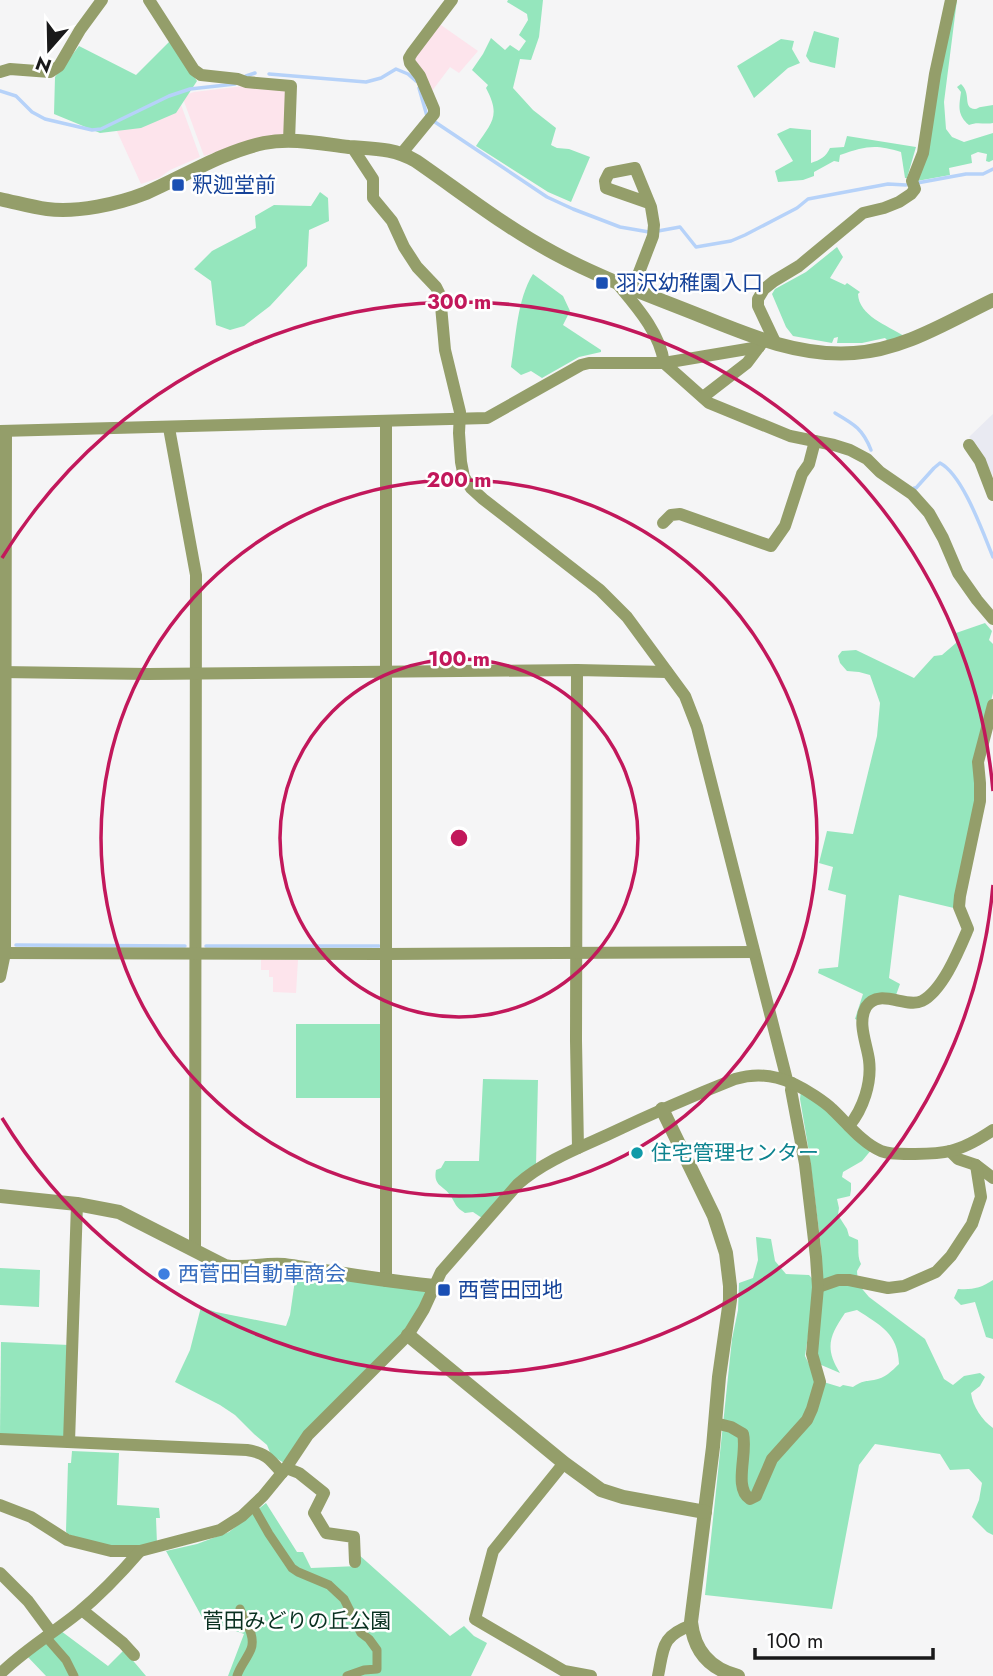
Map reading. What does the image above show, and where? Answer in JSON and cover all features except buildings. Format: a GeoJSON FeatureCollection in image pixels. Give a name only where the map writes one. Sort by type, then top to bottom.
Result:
{"type":"FeatureCollection","features":[{"type":"Feature","properties":{"kind":"street"},"geometry":{"type":"LineString","coordinates":[[0,72],[10,69],[50,72],[59,66],[102,0]]}},
{"type":"Feature","properties":{"kind":"street"},"geometry":{"type":"LineString","coordinates":[[149,0],[194,70],[201,75],[291,86],[289,141]]}},
{"type":"Feature","properties":{"kind":"street"},"geometry":{"type":"LineString","coordinates":[[402,153],[434,114],[420,76],[409,58],[452,0]]}},
{"type":"Feature","properties":{"kind":"street"},"geometry":{"type":"LineString","coordinates":[[767,344],[758,306],[758,299],[764,289],[799,267],[863,213],[899,202],[915,189],[912,181],[923,153],[935,75],[951,0]]}},
{"type":"Feature","properties":{"kind":"street"},"geometry":{"type":"LineString","coordinates":[[0,199],[48,209],[72,210],[116,203],[148,192],[234,152],[264,143],[289,141],[386,150],[402,153],[416,161],[552,252],[616,282],[767,344],[837,354],[890,348],[993,300]]}},
{"type":"Feature","properties":{"kind":"street"},"geometry":{"type":"LineString","coordinates":[[352,147],[373,179],[373,198],[392,221],[417,267],[440,295],[445,350],[461,419],[459,433],[464,477],[483,499],[600,590],[627,617],[685,696],[697,727],[791,1090],[805,1164],[817,1257],[818,1287],[812,1354],[820,1381],[817,1394],[807,1420],[772,1459],[756,1496],[750,1499],[741,1485],[745,1443],[743,1434],[731,1427],[715,1423]]}},
{"type":"Feature","properties":{"kind":"street"},"geometry":{"type":"LineString","coordinates":[[632,288],[653,236],[654,225],[649,203]]}},
{"type":"Feature","properties":{"kind":"street"},"geometry":{"type":"LineString","coordinates":[[616,282],[639,310],[654,335],[664,363],[709,403],[790,436],[850,450],[867,459],[880,472],[912,494],[929,513],[958,573],[993,619]]}},
{"type":"Feature","properties":{"kind":"street"},"geometry":{"type":"LineString","coordinates":[[0,977],[3,431],[487,418],[580,365],[605,362],[664,363],[767,344]]}},
{"type":"Feature","properties":{"kind":"street"},"geometry":{"type":"LineString","coordinates":[[703,397],[767,344]]}},
{"type":"Feature","properties":{"kind":"street"},"geometry":{"type":"LineString","coordinates":[[386,422],[386,1281]]}},
{"type":"Feature","properties":{"kind":"street"},"geometry":{"type":"LineString","coordinates":[[169,428],[196,575],[195,1250]]}},
{"type":"Feature","properties":{"kind":"street"},"geometry":{"type":"LineString","coordinates":[[663,523],[671,515],[680,514],[771,546],[785,526],[815,441]]}},
{"type":"Feature","properties":{"kind":"street"},"geometry":{"type":"LineString","coordinates":[[969,445],[993,495]]}},
{"type":"Feature","properties":{"kind":"street"},"geometry":{"type":"LineString","coordinates":[[3,671],[148,674],[577,670],[667,672]]}},
{"type":"Feature","properties":{"kind":"street"},"geometry":{"type":"LineString","coordinates":[[577,670],[578,1148]]}},
{"type":"Feature","properties":{"kind":"street"},"geometry":{"type":"LineString","coordinates":[[849,1126],[861,1105],[870,1074],[862,1023],[866,1008],[872,1001],[880,999],[918,1003],[925,1000],[947,973],[968,929],[960,907],[960,896],[980,801],[978,762],[993,705]]}},
{"type":"Feature","properties":{"kind":"street"},"geometry":{"type":"LineString","coordinates":[[2,953],[754,952]]}},
{"type":"Feature","properties":{"kind":"street"},"geometry":{"type":"LineString","coordinates":[[0,1505],[31,1517],[67,1540],[111,1551],[140,1551],[220,1530],[253,1506],[284,1471],[308,1435],[408,1335],[424,1309],[440,1272],[518,1184],[532,1172],[578,1148],[662,1109],[745,1076],[763,1074],[789,1081],[830,1106],[871,1145],[891,1154],[950,1151],[993,1130]]}},
{"type":"Feature","properties":{"kind":"street"},"geometry":{"type":"LineString","coordinates":[[662,1109],[714,1216],[726,1253],[730,1300],[692,1625],[697,1646],[705,1658],[721,1671],[738,1676]]}},
{"type":"Feature","properties":{"kind":"street"},"geometry":{"type":"LineString","coordinates":[[950,1151],[958,1159],[976,1165],[993,1178]]}},
{"type":"Feature","properties":{"kind":"street"},"geometry":{"type":"LineString","coordinates":[[818,1287],[838,1280],[888,1287],[904,1286],[936,1272],[951,1256],[971,1224],[981,1197],[976,1165]]}},
{"type":"Feature","properties":{"kind":"street"},"geometry":{"type":"LineString","coordinates":[[0,1196],[77,1204],[119,1212],[230,1267],[280,1265],[434,1286]]}},
{"type":"Feature","properties":{"kind":"street"},"geometry":{"type":"LineString","coordinates":[[69,1442],[77,1204]]}},
{"type":"Feature","properties":{"kind":"street"},"geometry":{"type":"LineString","coordinates":[[408,1335],[564,1463],[601,1490],[705,1512]]}},
{"type":"Feature","properties":{"kind":"street"},"geometry":{"type":"LineString","coordinates":[[0,1440],[259,1452],[284,1471],[299,1473],[324,1493],[314,1513],[326,1533],[354,1537],[355,1562]]}},
{"type":"Feature","properties":{"kind":"street"},"geometry":{"type":"LineString","coordinates":[[564,1463],[493,1551],[475,1619],[564,1671],[591,1676]]}},
{"type":"Feature","properties":{"kind":"street"},"geometry":{"type":"LineString","coordinates":[[253,1506],[292,1568],[330,1584],[344,1599],[361,1633],[377,1650],[377,1669],[347,1676]]}},
{"type":"Feature","properties":{"kind":"street"},"geometry":{"type":"LineString","coordinates":[[0,1674],[82,1610],[115,1580],[140,1551]]}},
{"type":"Feature","properties":{"kind":"street"},"geometry":{"type":"LineString","coordinates":[[0,1573],[28,1601],[74,1676]]}},
{"type":"Feature","properties":{"kind":"street"},"geometry":{"type":"LineString","coordinates":[[237,1676],[242,1662],[251,1650],[252,1642],[240,1609]]}},
{"type":"Feature","properties":{"kind":"street"},"geometry":{"type":"LineString","coordinates":[[82,1610],[134,1655]]}},
{"type":"Feature","properties":{"kind":"street"},"geometry":{"type":"LineString","coordinates":[[658,1676],[664,1649],[671,1635],[692,1625]]}},
{"type":"Feature","properties":{"kind":"shaded area"},"geometry":{"type":"Polygon","coordinates":[[[438,23],[478,51],[459,73],[450,67],[432,91],[414,57],[438,23]]]}},
{"type":"Feature","properties":{"kind":"shaded area"},"geometry":{"type":"Polygon","coordinates":[[[244,86],[286,88],[284,135],[262,138],[204,156],[182,96],[244,86]]]}},
{"type":"Feature","properties":{"kind":"shaded area"},"geometry":{"type":"Polygon","coordinates":[[[180,102],[200,157],[141,184],[116,129],[180,102]]]}},
{"type":"Feature","properties":{"kind":"shaded area"},"geometry":{"type":"Polygon","coordinates":[[[993,414],[993,476],[977,445],[969,437],[993,414]]]}},
{"type":"Feature","properties":{"kind":"shaded area"},"geometry":{"type":"Polygon","coordinates":[[[261,959],[298,960],[296,993],[273,992],[273,977],[269,977],[269,970],[261,970],[261,959]]]}},
{"type":"Feature","properties":{"kind":"green space"},"geometry":{"type":"Polygon","coordinates":[[[543,0],[539,37],[531,60],[520,59],[513,88],[533,110],[556,128],[551,145],[590,157],[571,202],[548,192],[476,146],[493,119],[494,112],[486,88],[488,85],[472,70],[491,38],[505,50],[510,45],[519,51],[526,41],[519,35],[528,20],[527,14],[507,2],[543,0]]]}},
{"type":"Feature","properties":{"kind":"green space"},"geometry":{"type":"Polygon","coordinates":[[[954,0],[957,0],[944,102],[946,129],[952,137],[964,142],[993,133],[993,160],[986,161],[987,154],[978,152],[971,155],[972,163],[949,168],[950,175],[917,181],[954,0]]]}},
{"type":"Feature","properties":{"kind":"green space"},"geometry":{"type":"Polygon","coordinates":[[[814,31],[839,38],[835,68],[810,62],[806,56],[814,31]]]}},
{"type":"Feature","properties":{"kind":"green space"},"geometry":{"type":"Polygon","coordinates":[[[781,39],[794,41],[792,49],[800,63],[788,68],[754,98],[737,66],[781,39]]]}},
{"type":"Feature","properties":{"kind":"green space"},"geometry":{"type":"Polygon","coordinates":[[[170,41],[197,81],[176,113],[141,128],[100,133],[54,114],[55,77],[79,46],[136,75],[170,41]]]}},
{"type":"Feature","properties":{"kind":"green space"},"geometry":{"type":"Polygon","coordinates":[[[961,84],[971,108],[993,105],[993,123],[969,125],[962,118],[961,92],[957,87],[961,84]]]}},
{"type":"Feature","properties":{"kind":"green space"},"geometry":{"type":"Polygon","coordinates":[[[790,128],[811,130],[811,163],[822,158],[830,148],[844,147],[847,136],[916,147],[907,178],[901,152],[870,147],[840,155],[839,162],[834,161],[814,172],[814,176],[803,180],[778,182],[775,171],[793,161],[777,134],[790,128]]]}},
{"type":"Feature","properties":{"kind":"green space"},"geometry":{"type":"Polygon","coordinates":[[[320,192],[328,198],[329,221],[309,230],[307,266],[270,306],[244,326],[230,330],[216,325],[211,281],[194,269],[212,251],[256,228],[255,216],[274,205],[311,206],[320,192]]]}},
{"type":"Feature","properties":{"kind":"green space"},"geometry":{"type":"Polygon","coordinates":[[[837,247],[843,257],[830,278],[845,285],[847,283],[860,292],[860,302],[869,314],[904,336],[888,341],[885,338],[862,343],[837,343],[838,337],[834,338],[832,343],[793,336],[786,327],[772,294],[775,289],[806,272],[837,247]]]}},
{"type":"Feature","properties":{"kind":"green space"},"geometry":{"type":"Polygon","coordinates":[[[533,274],[563,296],[570,311],[563,325],[601,350],[579,357],[542,378],[531,371],[521,375],[511,367],[520,307],[533,274]]]}},
{"type":"Feature","properties":{"kind":"green space"},"geometry":{"type":"Polygon","coordinates":[[[985,623],[992,631],[989,640],[993,644],[993,693],[958,909],[899,895],[889,978],[900,984],[896,995],[881,995],[860,1021],[855,1019],[863,994],[818,973],[819,969],[838,967],[846,895],[828,890],[833,867],[819,863],[827,831],[853,834],[877,736],[880,703],[870,675],[847,671],[838,656],[842,651],[856,650],[914,678],[934,656],[942,655],[956,643],[956,633],[985,623]]]}},
{"type":"Feature","properties":{"kind":"green space"},"geometry":{"type":"Polygon","coordinates":[[[296,1024],[384,1024],[383,1098],[296,1098],[296,1024]]]}},
{"type":"Feature","properties":{"kind":"green space"},"geometry":{"type":"Polygon","coordinates":[[[483,1079],[538,1080],[536,1165],[482,1218],[473,1212],[465,1213],[459,1209],[437,1182],[435,1175],[445,1161],[479,1161],[483,1079]]]}},
{"type":"Feature","properties":{"kind":"green space"},"geometry":{"type":"Polygon","coordinates":[[[801,1090],[832,1111],[872,1149],[862,1161],[843,1172],[842,1177],[851,1183],[850,1196],[837,1199],[838,1215],[849,1236],[858,1240],[861,1264],[857,1271],[858,1284],[869,1297],[925,1339],[944,1379],[953,1385],[964,1376],[980,1373],[985,1377],[980,1386],[971,1393],[979,1413],[993,1428],[993,1535],[972,1517],[982,1483],[969,1469],[950,1470],[940,1454],[875,1444],[859,1465],[832,1609],[705,1595],[739,1283],[753,1278],[758,1260],[756,1237],[771,1239],[775,1261],[786,1274],[809,1275],[816,1283],[805,1356],[817,1380],[840,1387],[853,1387],[862,1382],[882,1378],[899,1364],[898,1353],[891,1337],[857,1310],[845,1313],[831,1342],[832,1356],[840,1373],[819,1364],[815,1348],[822,1282],[821,1247],[800,1099],[801,1090]]]}},
{"type":"Feature","properties":{"kind":"green space"},"geometry":{"type":"Polygon","coordinates":[[[0,1268],[40,1270],[39,1307],[0,1305],[0,1268]]]}},
{"type":"Feature","properties":{"kind":"green space"},"geometry":{"type":"Polygon","coordinates":[[[296,1273],[428,1292],[408,1332],[284,1463],[271,1455],[267,1445],[235,1415],[175,1382],[190,1350],[201,1307],[286,1326],[296,1273]]]}},
{"type":"Feature","properties":{"kind":"green space"},"geometry":{"type":"Polygon","coordinates":[[[993,1280],[993,1339],[986,1337],[975,1302],[961,1305],[954,1298],[958,1289],[976,1288],[993,1280]]]}},
{"type":"Feature","properties":{"kind":"green space"},"geometry":{"type":"Polygon","coordinates":[[[1,1342],[69,1345],[66,1437],[0,1434],[1,1342]]]}},
{"type":"Feature","properties":{"kind":"green space"},"geometry":{"type":"Polygon","coordinates":[[[72,1451],[119,1453],[117,1505],[159,1508],[160,1518],[156,1518],[157,1544],[116,1549],[67,1534],[68,1463],[71,1463],[72,1451]]]}},
{"type":"Feature","properties":{"kind":"green space","name":"菅田みどりの丘公園"},"geometry":{"type":"Polygon","coordinates":[[[266,1503],[297,1552],[303,1552],[311,1568],[358,1566],[358,1554],[450,1636],[464,1626],[487,1643],[471,1676],[228,1676],[244,1634],[203,1619],[166,1551],[197,1544],[229,1532],[266,1503]]]}},
{"type":"Feature","properties":{"kind":"green space"},"geometry":{"type":"Polygon","coordinates":[[[61,1631],[108,1666],[124,1650],[146,1676],[46,1676],[26,1655],[61,1631]]]}},
{"type":"Feature","properties":{"kind":"waterway"},"geometry":{"type":"LineString","coordinates":[[269,74],[366,82],[381,78],[396,69],[416,81]]}},
{"type":"Feature","properties":{"kind":"waterway"},"geometry":{"type":"LineString","coordinates":[[246,76],[255,73]]}},
{"type":"Feature","properties":{"kind":"waterway"},"geometry":{"type":"LineString","coordinates":[[0,91],[16,96],[32,112],[45,119],[92,130],[101,129],[169,96],[190,89],[235,84]]}},
{"type":"Feature","properties":{"kind":"waterway"},"geometry":{"type":"LineString","coordinates":[[419,88],[427,116]]}},
{"type":"Feature","properties":{"kind":"waterway"},"geometry":{"type":"LineString","coordinates":[[435,122],[547,197],[620,227],[649,232]]}},
{"type":"Feature","properties":{"kind":"waterway"},"geometry":{"type":"LineString","coordinates":[[917,183],[966,174],[983,174],[993,169]]}},
{"type":"Feature","properties":{"kind":"waterway"},"geometry":{"type":"LineString","coordinates":[[658,231],[680,227],[696,247],[731,241],[797,208],[808,199],[888,184],[906,185]]}},
{"type":"Feature","properties":{"kind":"waterway"},"geometry":{"type":"LineString","coordinates":[[835,413],[857,428],[871,450]]}},
{"type":"Feature","properties":{"kind":"waterway"},"geometry":{"type":"LineString","coordinates":[[914,488],[940,463],[957,479],[993,557]]}},
{"type":"Feature","properties":{"kind":"waterway"},"geometry":{"type":"LineString","coordinates":[[16,945],[185,946]]}},
{"type":"Feature","properties":{"kind":"waterway"},"geometry":{"type":"LineString","coordinates":[[206,946],[379,946]]}},
{"type":"Feature","properties":{"kind":"place","name":"釈迦堂前"},"geometry":{"type":"Point","coordinates":[178,185]}},
{"type":"Feature","properties":{"kind":"place","name":"羽沢幼稚園入口"},"geometry":{"type":"Point","coordinates":[602,283]}},
{"type":"Feature","properties":{"kind":"place","name":"住宅管理センター"},"geometry":{"type":"Point","coordinates":[637,1153]}},
{"type":"Feature","properties":{"kind":"place","name":"西菅田自動車商会"},"geometry":{"type":"Point","coordinates":[164,1274]}},
{"type":"Feature","properties":{"kind":"place","name":"西菅田団地"},"geometry":{"type":"Point","coordinates":[444,1290]}}]}
